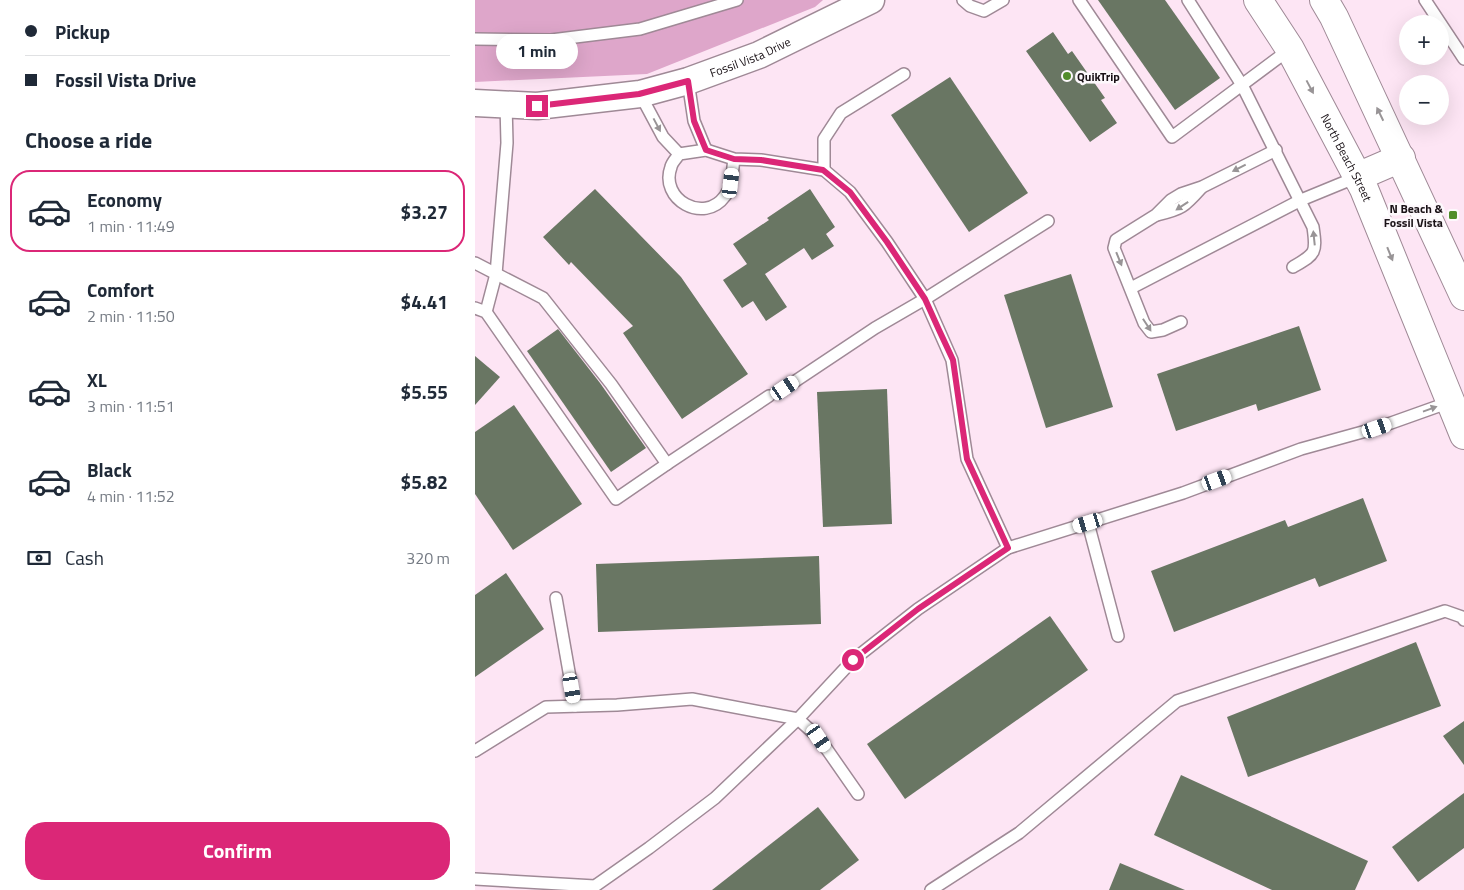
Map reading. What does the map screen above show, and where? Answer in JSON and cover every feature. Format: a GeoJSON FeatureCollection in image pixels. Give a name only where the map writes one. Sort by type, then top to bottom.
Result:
{"type":"FeatureCollection","features":[{"type":"Feature","properties":{"kind":"main road","name":"North Beach Street"},"geometry":{"type":"LineString","coordinates":[[1258,0],[1290,49],[1364,189],[1464,435]]}},
{"type":"Feature","properties":{"kind":"main road"},"geometry":{"type":"LineString","coordinates":[[1324,0],[1334,17],[1401,158],[1464,296]]}},
{"type":"Feature","properties":{"kind":"main road"},"geometry":{"type":"LineString","coordinates":[[1357,177],[1401,158]]}},
{"type":"Feature","properties":{"kind":"street","name":"Fossil Vista Drive"},"geometry":{"type":"LineString","coordinates":[[475,103],[537,106],[639,94],[688,81],[759,55],[871,0]]}},
{"type":"Feature","properties":{"kind":"lane"},"geometry":{"type":"LineString","coordinates":[[475,39],[551,40],[640,29],[737,0]]}},
{"type":"Feature","properties":{"kind":"lane"},"geometry":{"type":"LineString","coordinates":[[963,0],[971,6],[984,11],[1003,0]]}},
{"type":"Feature","properties":{"kind":"lane"},"geometry":{"type":"LineString","coordinates":[[1079,0],[1172,137],[1290,49]]}},
{"type":"Feature","properties":{"kind":"lane"},"geometry":{"type":"LineString","coordinates":[[1188,0],[1242,85],[1313,227],[1315,246],[1311,256],[1293,267]]}},
{"type":"Feature","properties":{"kind":"lane"},"geometry":{"type":"LineString","coordinates":[[1425,0],[1464,59]]}},
{"type":"Feature","properties":{"kind":"lane"},"geometry":{"type":"LineString","coordinates":[[823,170],[824,139],[841,113],[904,74]]}},
{"type":"Feature","properties":{"kind":"lane"},"geometry":{"type":"LineString","coordinates":[[688,81],[694,121],[706,150]]}},
{"type":"Feature","properties":{"kind":"lane"},"geometry":{"type":"LineString","coordinates":[[639,94],[663,137],[679,154]]}},
{"type":"Feature","properties":{"kind":"lane"},"geometry":{"type":"LineString","coordinates":[[506,104],[507,143],[496,274],[480,310],[616,499],[769,396]]}},
{"type":"Feature","properties":{"kind":"lane"},"geometry":{"type":"LineString","coordinates":[[734,159],[731,183],[725,196],[713,206],[699,209],[685,205],[673,195],[668,181],[671,166],[679,154],[706,150],[734,159],[761,160],[823,170],[850,192],[887,242],[925,299],[953,360],[967,459],[1008,548]]}},
{"type":"Feature","properties":{"kind":"lane"},"geometry":{"type":"LineString","coordinates":[[1181,322],[1163,330],[1151,332],[1144,324],[1114,248],[1117,240],[1156,215],[1177,210],[1187,204],[1202,187],[1276,150]]}},
{"type":"Feature","properties":{"kind":"lane"},"geometry":{"type":"LineString","coordinates":[[1131,288],[1301,200],[1357,177]]}},
{"type":"Feature","properties":{"kind":"lane"},"geometry":{"type":"LineString","coordinates":[[785,388],[875,328],[925,299],[1048,221]]}},
{"type":"Feature","properties":{"kind":"lane"},"geometry":{"type":"LineString","coordinates":[[475,263],[543,298],[611,384],[667,464]]}},
{"type":"Feature","properties":{"kind":"lane"},"geometry":{"type":"LineString","coordinates":[[475,879],[596,888],[715,798],[798,719],[853,660],[918,609],[1008,548],[1183,492],[1301,449],[1377,428],[1450,402]]}},
{"type":"Feature","properties":{"kind":"lane"},"geometry":{"type":"LineString","coordinates":[[1088,523],[1118,636]]}},
{"type":"Feature","properties":{"kind":"lane"},"geometry":{"type":"LineString","coordinates":[[556,598],[575,706]]}},
{"type":"Feature","properties":{"kind":"lane"},"geometry":{"type":"LineString","coordinates":[[931,890],[1019,833],[1177,701],[1445,612],[1462,617],[1464,620]]}},
{"type":"Feature","properties":{"kind":"lane"},"geometry":{"type":"LineString","coordinates":[[475,751],[547,707],[693,699],[798,719],[819,738],[858,794]]}},
{"type":"Feature","properties":{"kind":"shaded area"},"geometry":{"type":"Polygon","coordinates":[[[475,0],[823,0],[815,7],[647,74],[475,82],[475,0]]]}},
{"type":"Feature","properties":{"kind":"building","name":"QuikTrip"},"geometry":{"type":"Polygon","coordinates":[[[1098,0],[1165,0],[1220,78],[1175,110],[1098,0]]]}},
{"type":"Feature","properties":{"kind":"building","name":"QuikTrip"},"geometry":{"type":"Polygon","coordinates":[[[1053,32],[1068,54],[1072,51],[1105,98],[1101,100],[1117,123],[1090,142],[1026,51],[1053,32]]]}},
{"type":"Feature","properties":{"kind":"building"},"geometry":{"type":"Polygon","coordinates":[[[950,77],[1028,193],[969,232],[891,115],[950,77]]]}},
{"type":"Feature","properties":{"kind":"building"},"geometry":{"type":"Polygon","coordinates":[[[595,189],[681,277],[748,374],[682,419],[623,333],[633,326],[571,262],[569,265],[543,237],[595,189]]]}},
{"type":"Feature","properties":{"kind":"building"},"geometry":{"type":"Polygon","coordinates":[[[810,189],[835,227],[826,234],[834,246],[812,260],[804,248],[765,274],[787,307],[766,321],[753,301],[742,308],[723,280],[747,264],[733,244],[810,189]]]}},
{"type":"Feature","properties":{"kind":"building"},"geometry":{"type":"Polygon","coordinates":[[[1071,274],[1113,407],[1046,428],[1004,295],[1071,274]]]}},
{"type":"Feature","properties":{"kind":"building"},"geometry":{"type":"Polygon","coordinates":[[[1299,326],[1321,390],[1258,411],[1256,404],[1176,431],[1157,374],[1299,326]]]}},
{"type":"Feature","properties":{"kind":"building"},"geometry":{"type":"Polygon","coordinates":[[[558,329],[600,383],[646,448],[611,472],[527,351],[558,329]]]}},
{"type":"Feature","properties":{"kind":"building"},"geometry":{"type":"Polygon","coordinates":[[[475,356],[500,377],[475,405],[475,356]]]}},
{"type":"Feature","properties":{"kind":"building"},"geometry":{"type":"Polygon","coordinates":[[[887,389],[892,524],[823,527],[817,392],[887,389]]]}},
{"type":"Feature","properties":{"kind":"building"},"geometry":{"type":"Polygon","coordinates":[[[514,405],[582,504],[513,550],[475,494],[475,432],[514,405]]]}},
{"type":"Feature","properties":{"kind":"building"},"geometry":{"type":"Polygon","coordinates":[[[1363,498],[1387,561],[1319,587],[1315,578],[1174,632],[1151,571],[1285,520],[1288,527],[1363,498]]]}},
{"type":"Feature","properties":{"kind":"building"},"geometry":{"type":"Polygon","coordinates":[[[819,556],[821,624],[598,632],[596,564],[819,556]]]}},
{"type":"Feature","properties":{"kind":"building"},"geometry":{"type":"Polygon","coordinates":[[[506,573],[544,629],[475,677],[475,595],[506,573]]]}},
{"type":"Feature","properties":{"kind":"building"},"geometry":{"type":"Polygon","coordinates":[[[1050,616],[1088,670],[905,799],[867,744],[1050,616]]]}},
{"type":"Feature","properties":{"kind":"building"},"geometry":{"type":"Polygon","coordinates":[[[1416,642],[1441,706],[1248,777],[1227,717],[1416,642]]]}},
{"type":"Feature","properties":{"kind":"building"},"geometry":{"type":"Polygon","coordinates":[[[1464,721],[1464,765],[1443,736],[1464,721]]]}},
{"type":"Feature","properties":{"kind":"building"},"geometry":{"type":"Polygon","coordinates":[[[1181,775],[1368,861],[1355,890],[1272,890],[1154,835],[1181,775]]]}},
{"type":"Feature","properties":{"kind":"building"},"geometry":{"type":"Polygon","coordinates":[[[1464,793],[1464,848],[1418,882],[1392,847],[1464,793]]]}},
{"type":"Feature","properties":{"kind":"building"},"geometry":{"type":"Polygon","coordinates":[[[818,807],[859,860],[820,890],[712,890],[818,807]]]}},
{"type":"Feature","properties":{"kind":"building"},"geometry":{"type":"Polygon","coordinates":[[[1120,863],[1185,890],[1109,890],[1120,863]]]}},
{"type":"Feature","properties":{"kind":"place","name":"QuikTrip"},"geometry":{"type":"Point","coordinates":[1067,76]}},
{"type":"Feature","properties":{"kind":"place","name":"N Beach & Fossil Vista"},"geometry":{"type":"Point","coordinates":[1453,215]}},
{"type":"Feature","properties":{"kind":"route"},"geometry":{"type":"LineString","coordinates":[[537,106],[639,94],[688,81],[694,121],[706,150],[734,159],[761,160],[823,170],[850,192],[887,242],[925,299],[953,360],[967,459],[1008,548],[918,609],[853,660]]}}]}
